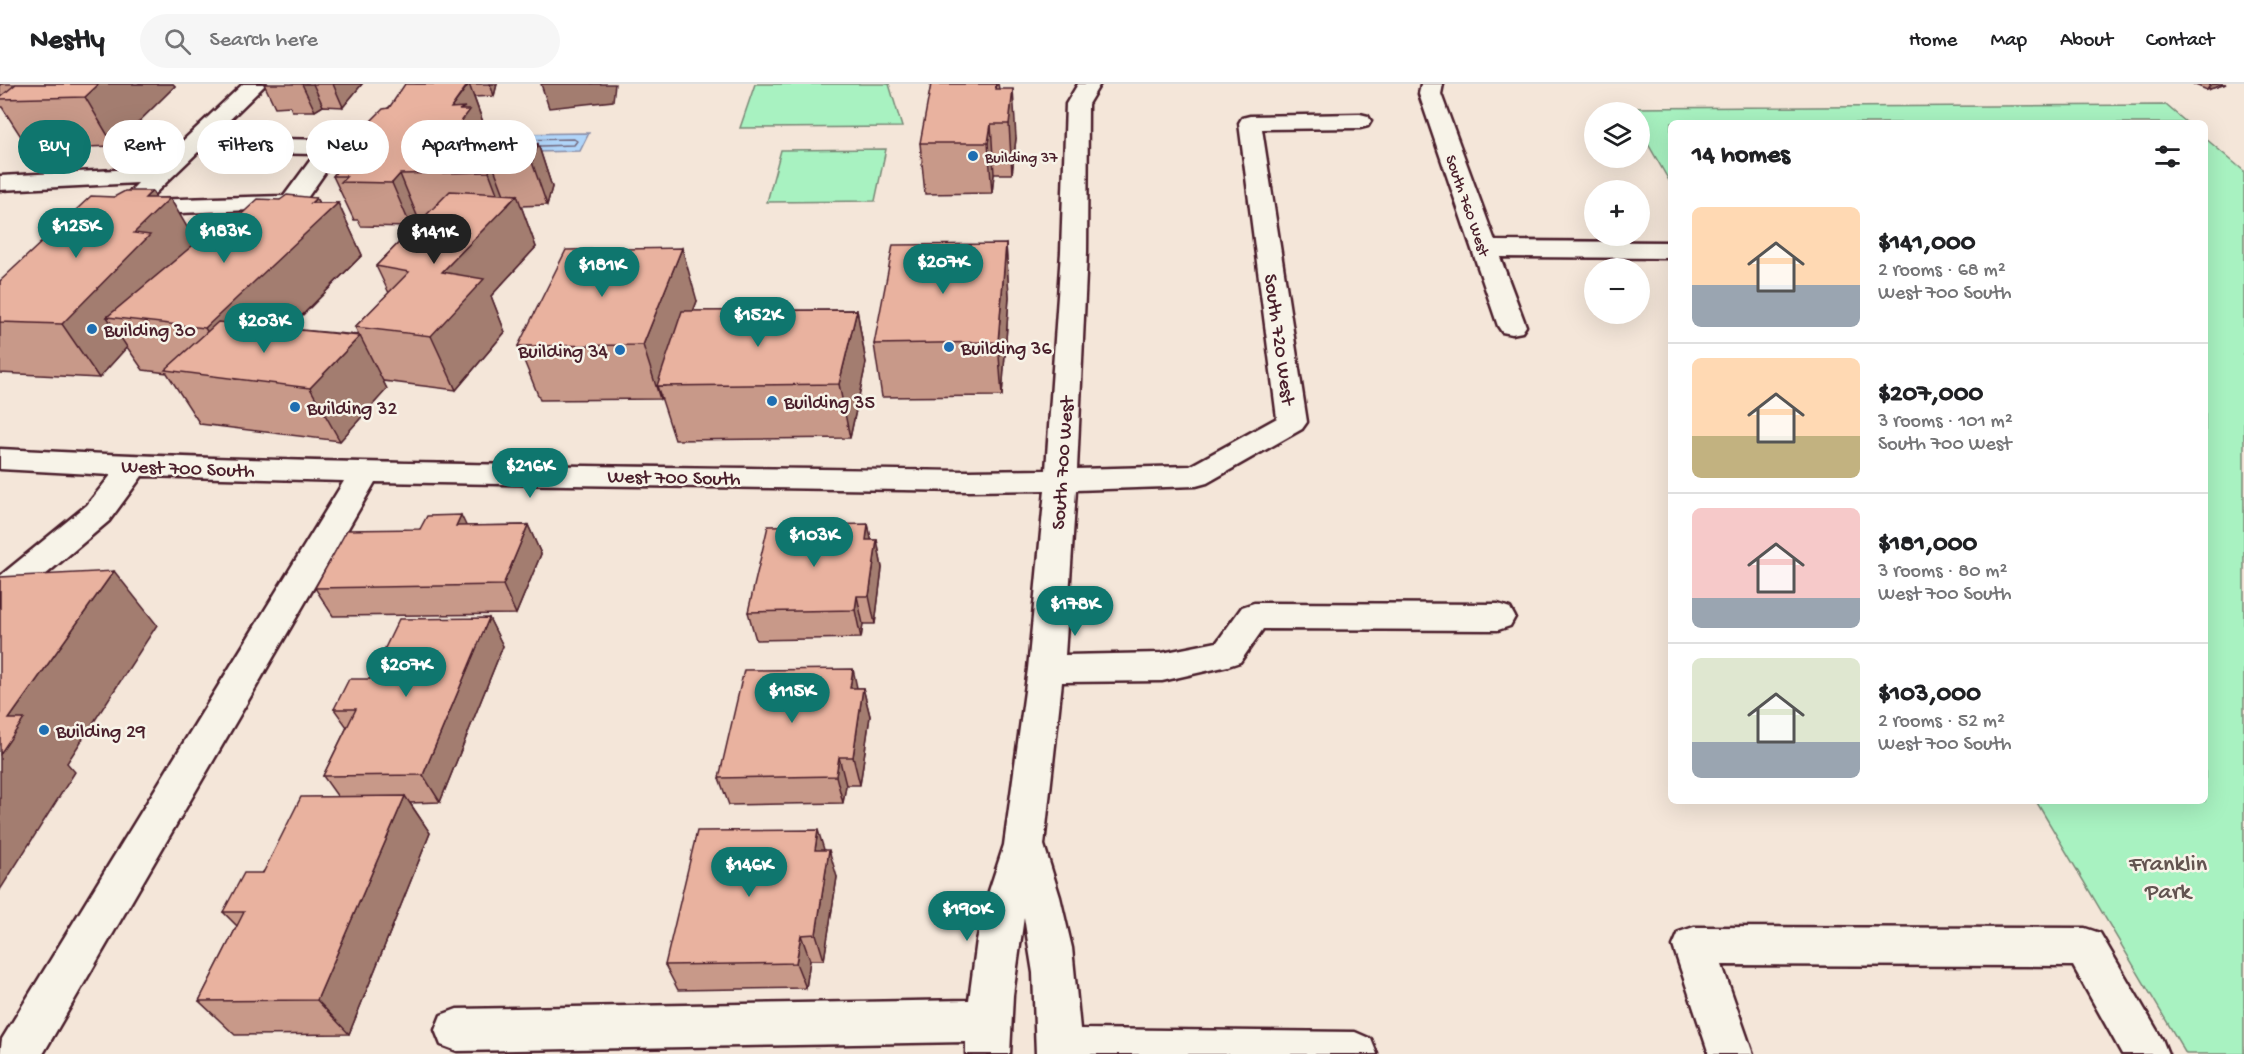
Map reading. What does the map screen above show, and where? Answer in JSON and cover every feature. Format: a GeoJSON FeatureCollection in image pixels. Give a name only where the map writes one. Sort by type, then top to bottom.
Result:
{"type":"FeatureCollection","features":[{"type":"Feature","properties":{"kind":"street"},"geometry":{"type":"LineString","coordinates":[[102,232],[255,84]]}},
{"type":"Feature","properties":{"kind":"street","name":"South 700 West"},"geometry":{"type":"LineString","coordinates":[[989,1037],[998,940],[1009,891],[1024,845],[1046,669],[1061,479],[1074,252],[1077,104],[1089,84]]}},
{"type":"Feature","properties":{"kind":"street","name":"South 760 West"},"geometry":{"type":"LineString","coordinates":[[1432,84],[1430,94],[1512,326]]}},
{"type":"Feature","properties":{"kind":"street","name":"South 720 West"},"geometry":{"type":"LineString","coordinates":[[1061,479],[1196,476],[1292,422],[1250,123],[1360,121]]}},
{"type":"Feature","properties":{"kind":"street"},"geometry":{"type":"LineString","coordinates":[[127,208],[291,203],[332,147],[192,146]]}},
{"type":"Feature","properties":{"kind":"street"},"geometry":{"type":"LineString","coordinates":[[0,183],[162,175]]}},
{"type":"Feature","properties":{"kind":"street"},"geometry":{"type":"LineString","coordinates":[[1485,249],[1668,250]]}},
{"type":"Feature","properties":{"kind":"street","name":"West 700 South"},"geometry":{"type":"LineString","coordinates":[[0,459],[134,466],[366,471],[616,465],[969,481],[1061,479]]}},
{"type":"Feature","properties":{"kind":"street"},"geometry":{"type":"LineString","coordinates":[[0,594],[98,513],[134,466]]}},
{"type":"Feature","properties":{"kind":"street"},"geometry":{"type":"LineString","coordinates":[[18,1054],[366,471]]}},
{"type":"Feature","properties":{"kind":"street"},"geometry":{"type":"LineString","coordinates":[[1046,669],[1162,668],[1228,653],[1254,616],[1498,617]]}},
{"type":"Feature","properties":{"kind":"street","name":"South 700 West"},"geometry":{"type":"LineString","coordinates":[[1024,845],[1041,898],[1053,956],[1058,1003],[1058,1052]]}},
{"type":"Feature","properties":{"kind":"street"},"geometry":{"type":"LineString","coordinates":[[1731,1054],[1694,946],[2085,947],[2146,1054]]}},
{"type":"Feature","properties":{"kind":"street"},"geometry":{"type":"LineString","coordinates":[[457,1030],[989,1037]]}},
{"type":"Feature","properties":{"kind":"street"},"geometry":{"type":"LineString","coordinates":[[1058,1052],[1355,1054]]}},
{"type":"Feature","properties":{"kind":"green space"},"geometry":{"type":"Polygon","coordinates":[[[755,84],[889,84],[902,127],[740,128],[755,84]]]}},
{"type":"Feature","properties":{"kind":"green space"},"geometry":{"type":"Polygon","coordinates":[[[2166,105],[2184,120],[1668,120],[1668,179],[1650,147],[1650,108],[2166,105]]]}},
{"type":"Feature","properties":{"kind":"green space","name":"Franklin Park"},"geometry":{"type":"Polygon","coordinates":[[[2208,141],[2244,171],[2244,1054],[2186,1054],[2038,804],[2208,804],[2208,141]]]}},
{"type":"Feature","properties":{"kind":"green space"},"geometry":{"type":"Polygon","coordinates":[[[886,149],[875,201],[767,202],[781,150],[886,149]]]}},
{"type":"Feature","properties":{"kind":"water"},"geometry":{"type":"Polygon","coordinates":[[[589,133],[580,151],[537,152],[537,134],[589,133]]]}},
{"type":"Feature","properties":{"kind":"building"},"geometry":{"type":"Polygon","coordinates":[[[16,84],[99,84],[85,97],[0,99],[16,84]]]}},
{"type":"Feature","properties":{"kind":"building"},"geometry":{"type":"Polygon","coordinates":[[[405,84],[468,84],[451,108],[465,107],[459,110],[470,110],[462,120],[401,120],[401,174],[392,183],[341,182],[347,176],[333,176],[335,174],[389,174],[389,120],[372,120],[383,109],[389,108],[405,84]]]}},
{"type":"Feature","properties":{"kind":"building"},"geometry":{"type":"Polygon","coordinates":[[[931,84],[996,84],[995,89],[1013,89],[1009,124],[991,124],[988,143],[920,143],[931,84]]]}},
{"type":"Feature","properties":{"kind":"building"},"geometry":{"type":"Polygon","coordinates":[[[125,191],[152,191],[145,198],[170,198],[134,233],[150,235],[62,324],[0,322],[0,281],[91,196],[114,197],[125,191]]]}},
{"type":"Feature","properties":{"kind":"building"},"geometry":{"type":"Polygon","coordinates":[[[450,191],[517,195],[442,272],[484,279],[431,336],[355,327],[409,272],[376,266],[450,191]]]}},
{"type":"Feature","properties":{"kind":"building"},"geometry":{"type":"Polygon","coordinates":[[[287,195],[316,198],[311,203],[338,203],[205,328],[107,317],[204,236],[220,234],[258,199],[280,200],[287,195]]]}},
{"type":"Feature","properties":{"kind":"building"},"geometry":{"type":"Polygon","coordinates":[[[1006,244],[998,342],[874,344],[893,245],[1006,244]]]}},
{"type":"Feature","properties":{"kind":"building"},"geometry":{"type":"Polygon","coordinates":[[[682,248],[643,345],[518,346],[566,250],[682,248]]]}},
{"type":"Feature","properties":{"kind":"building"},"geometry":{"type":"Polygon","coordinates":[[[857,310],[839,384],[657,386],[682,311],[857,310]]]}},
{"type":"Feature","properties":{"kind":"building"},"geometry":{"type":"Polygon","coordinates":[[[218,322],[360,336],[310,388],[165,370],[218,322]]]}},
{"type":"Feature","properties":{"kind":"building"},"geometry":{"type":"Polygon","coordinates":[[[461,515],[456,526],[528,525],[503,585],[315,588],[347,530],[420,529],[427,516],[461,515]]]}},
{"type":"Feature","properties":{"kind":"building"},"geometry":{"type":"Polygon","coordinates":[[[868,524],[866,540],[877,540],[869,596],[857,596],[855,610],[748,612],[768,526],[868,524]]]}},
{"type":"Feature","properties":{"kind":"building"},"geometry":{"type":"Polygon","coordinates":[[[114,571],[9,719],[24,719],[0,754],[0,577],[114,571]]]}},
{"type":"Feature","properties":{"kind":"building"},"geometry":{"type":"Polygon","coordinates":[[[489,618],[423,775],[323,776],[356,709],[334,709],[349,679],[370,679],[399,619],[489,618]]]}},
{"type":"Feature","properties":{"kind":"building"},"geometry":{"type":"Polygon","coordinates":[[[853,669],[850,688],[863,688],[853,757],[839,757],[836,776],[719,778],[744,670],[853,669]]]}},
{"type":"Feature","properties":{"kind":"building"},"geometry":{"type":"Polygon","coordinates":[[[405,796],[317,1000],[199,1001],[244,912],[223,912],[244,873],[263,873],[301,797],[405,796]]]}},
{"type":"Feature","properties":{"kind":"building"},"geometry":{"type":"Polygon","coordinates":[[[818,830],[815,850],[829,850],[816,934],[801,935],[796,963],[665,965],[697,831],[818,830]]]}},
{"type":"Feature","properties":{"kind":"place","name":"Building 37"},"geometry":{"type":"Point","coordinates":[973,156]}},
{"type":"Feature","properties":{"kind":"place","name":"Building 30"},"geometry":{"type":"Point","coordinates":[92,329]}},
{"type":"Feature","properties":{"kind":"place","name":"Building 36"},"geometry":{"type":"Point","coordinates":[949,347]}},
{"type":"Feature","properties":{"kind":"place","name":"Building 34"},"geometry":{"type":"Point","coordinates":[620,350]}},
{"type":"Feature","properties":{"kind":"place","name":"Building 35"},"geometry":{"type":"Point","coordinates":[772,401]}},
{"type":"Feature","properties":{"kind":"place","name":"Building 32"},"geometry":{"type":"Point","coordinates":[295,407]}},
{"type":"Feature","properties":{"kind":"place","name":"Building 29"},"geometry":{"type":"Point","coordinates":[44,730]}}]}
